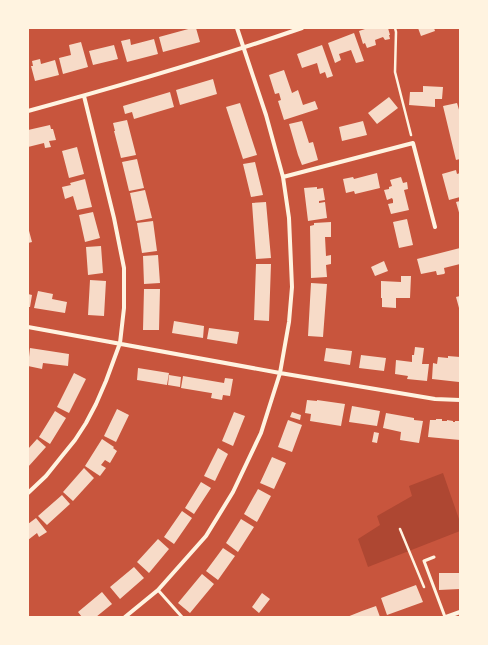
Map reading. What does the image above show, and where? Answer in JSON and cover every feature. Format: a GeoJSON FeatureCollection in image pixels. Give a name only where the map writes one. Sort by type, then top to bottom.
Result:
{"type":"FeatureCollection","features":[{"type":"Feature","properties":{"kind":"street"},"geometry":{"type":"LineString","coordinates":[[125,617],[158,590],[206,536],[233,492],[261,433],[280,373],[289,322],[292,287],[289,218],[283,177],[266,115],[237,28]]}},
{"type":"Feature","properties":{"kind":"street"},"geometry":{"type":"LineString","coordinates":[[28,110],[84,96],[244,48],[302,28]]}},
{"type":"Feature","properties":{"kind":"street"},"geometry":{"type":"LineString","coordinates":[[28,493],[46,476],[75,440],[86,423],[106,381],[120,343],[124,308],[124,268],[114,218],[84,96]]}},
{"type":"Feature","properties":{"kind":"street"},"geometry":{"type":"LineString","coordinates":[[283,177],[413,143],[435,227]]}},
{"type":"Feature","properties":{"kind":"street"},"geometry":{"type":"LineString","coordinates":[[28,327],[280,373],[435,399],[460,400]]}},
{"type":"Feature","properties":{"kind":"street"},"geometry":{"type":"LineString","coordinates":[[446,617],[460,614]]}},
{"type":"Feature","properties":{"kind":"lane"},"geometry":{"type":"LineString","coordinates":[[434,557],[424,561],[446,617]]}},
{"type":"Feature","properties":{"kind":"lane"},"geometry":{"type":"LineString","coordinates":[[158,590],[182,617]]}},
{"type":"Feature","properties":{"kind":"path"},"geometry":{"type":"LineString","coordinates":[[395,28],[395,72],[413,143]]}},
{"type":"Feature","properties":{"kind":"path"},"geometry":{"type":"LineString","coordinates":[[400,529],[424,588]]}},
{"type":"Feature","properties":{"kind":"shaded area"},"geometry":{"type":"Polygon","coordinates":[[[443,473],[460,522],[460,531],[368,567],[358,539],[380,525],[377,516],[412,496],[409,486],[443,473]]]}},
{"type":"Feature","properties":{"kind":"building"},"geometry":{"type":"Polygon","coordinates":[[[196,28],[200,42],[163,52],[159,37],[196,28]]]}},
{"type":"Feature","properties":{"kind":"building"},"geometry":{"type":"Polygon","coordinates":[[[368,28],[388,28],[390,39],[385,40],[383,37],[375,40],[376,45],[367,48],[365,43],[363,44],[359,31],[368,28]]]}},
{"type":"Feature","properties":{"kind":"building"},"geometry":{"type":"Polygon","coordinates":[[[418,28],[434,28],[435,31],[421,36],[418,28]]]}},
{"type":"Feature","properties":{"kind":"building"},"geometry":{"type":"Polygon","coordinates":[[[354,33],[364,61],[356,63],[351,50],[339,54],[341,60],[335,63],[328,43],[354,33]]]}},
{"type":"Feature","properties":{"kind":"building"},"geometry":{"type":"Polygon","coordinates":[[[130,39],[131,45],[154,39],[158,54],[127,62],[121,41],[130,39]]]}},
{"type":"Feature","properties":{"kind":"building"},"geometry":{"type":"Polygon","coordinates":[[[81,42],[88,67],[63,74],[59,58],[71,55],[69,45],[81,42]]]}},
{"type":"Feature","properties":{"kind":"building"},"geometry":{"type":"Polygon","coordinates":[[[114,45],[118,59],[93,65],[89,51],[114,45]]]}},
{"type":"Feature","properties":{"kind":"building"},"geometry":{"type":"Polygon","coordinates":[[[322,45],[333,76],[327,78],[325,72],[320,74],[317,63],[302,68],[297,54],[322,45]]]}},
{"type":"Feature","properties":{"kind":"building"},"geometry":{"type":"Polygon","coordinates":[[[40,59],[41,64],[55,60],[59,75],[35,81],[31,66],[33,66],[32,61],[40,59]]]}},
{"type":"Feature","properties":{"kind":"building"},"geometry":{"type":"Polygon","coordinates":[[[284,70],[292,93],[298,90],[303,105],[315,101],[318,109],[284,120],[278,101],[281,100],[279,93],[275,94],[269,75],[284,70]]]}},
{"type":"Feature","properties":{"kind":"building"},"geometry":{"type":"Polygon","coordinates":[[[213,79],[217,94],[180,105],[176,90],[213,79]]]}},
{"type":"Feature","properties":{"kind":"building"},"geometry":{"type":"Polygon","coordinates":[[[423,86],[443,87],[442,99],[435,99],[435,107],[409,105],[410,92],[423,92],[423,86]]]}},
{"type":"Feature","properties":{"kind":"building"},"geometry":{"type":"Polygon","coordinates":[[[170,92],[174,107],[134,119],[132,112],[125,114],[123,106],[170,92]]]}},
{"type":"Feature","properties":{"kind":"building"},"geometry":{"type":"Polygon","coordinates":[[[389,97],[398,108],[377,124],[368,113],[389,97]]]}},
{"type":"Feature","properties":{"kind":"building"},"geometry":{"type":"Polygon","coordinates":[[[240,103],[257,155],[243,159],[226,107],[240,103]]]}},
{"type":"Feature","properties":{"kind":"building"},"geometry":{"type":"Polygon","coordinates":[[[457,103],[460,113],[460,159],[456,160],[443,106],[457,103]]]}},
{"type":"Feature","properties":{"kind":"building"},"geometry":{"type":"Polygon","coordinates":[[[127,120],[136,155],[121,158],[113,123],[127,120]]]}},
{"type":"Feature","properties":{"kind":"building"},"geometry":{"type":"Polygon","coordinates":[[[302,121],[309,143],[313,142],[318,160],[302,165],[289,124],[302,121]]]}},
{"type":"Feature","properties":{"kind":"building"},"geometry":{"type":"Polygon","coordinates":[[[363,121],[367,135],[342,141],[339,127],[363,121]]]}},
{"type":"Feature","properties":{"kind":"building"},"geometry":{"type":"Polygon","coordinates":[[[50,125],[51,129],[53,129],[56,140],[49,141],[51,147],[45,148],[44,143],[28,147],[28,130],[50,125]]]}},
{"type":"Feature","properties":{"kind":"building"},"geometry":{"type":"Polygon","coordinates":[[[77,147],[84,174],[69,178],[62,151],[77,147]]]}},
{"type":"Feature","properties":{"kind":"building"},"geometry":{"type":"Polygon","coordinates":[[[137,159],[144,188],[129,191],[122,162],[137,159]]]}},
{"type":"Feature","properties":{"kind":"building"},"geometry":{"type":"Polygon","coordinates":[[[255,162],[263,195],[251,197],[243,164],[255,162]]]}},
{"type":"Feature","properties":{"kind":"building"},"geometry":{"type":"Polygon","coordinates":[[[456,170],[457,174],[460,173],[460,197],[449,200],[442,174],[456,170]]]}},
{"type":"Feature","properties":{"kind":"building"},"geometry":{"type":"Polygon","coordinates":[[[377,173],[380,188],[355,194],[354,191],[346,193],[343,179],[353,177],[354,179],[377,173]]]}},
{"type":"Feature","properties":{"kind":"building"},"geometry":{"type":"Polygon","coordinates":[[[401,177],[403,183],[407,182],[408,189],[404,190],[409,210],[391,214],[388,204],[393,203],[393,200],[392,198],[387,200],[384,190],[389,189],[389,187],[392,186],[390,180],[401,177]]]}},
{"type":"Feature","properties":{"kind":"building"},"geometry":{"type":"Polygon","coordinates":[[[85,179],[92,207],[77,210],[73,196],[65,199],[62,187],[85,179]]]}},
{"type":"Feature","properties":{"kind":"building"},"geometry":{"type":"Polygon","coordinates":[[[317,187],[317,189],[323,188],[325,200],[319,201],[319,203],[325,202],[327,218],[308,221],[304,188],[317,187]]]}},
{"type":"Feature","properties":{"kind":"building"},"geometry":{"type":"Polygon","coordinates":[[[145,190],[152,218],[136,221],[130,193],[145,190]]]}},
{"type":"Feature","properties":{"kind":"building"},"geometry":{"type":"Polygon","coordinates":[[[460,201],[460,216],[456,202],[460,201]]]}},
{"type":"Feature","properties":{"kind":"building"},"geometry":{"type":"Polygon","coordinates":[[[266,202],[271,258],[256,259],[252,203],[266,202]]]}},
{"type":"Feature","properties":{"kind":"building"},"geometry":{"type":"Polygon","coordinates":[[[93,212],[100,238],[85,242],[79,215],[93,212]]]}},
{"type":"Feature","properties":{"kind":"building"},"geometry":{"type":"Polygon","coordinates":[[[407,219],[413,245],[399,248],[393,222],[407,219]]]}},
{"type":"Feature","properties":{"kind":"building"},"geometry":{"type":"Polygon","coordinates":[[[153,221],[157,251],[142,253],[137,223],[153,221]]]}},
{"type":"Feature","properties":{"kind":"building"},"geometry":{"type":"Polygon","coordinates":[[[331,222],[331,237],[325,237],[326,256],[331,255],[331,264],[326,265],[327,277],[311,278],[310,226],[314,225],[314,223],[331,222]]]}},
{"type":"Feature","properties":{"kind":"building"},"geometry":{"type":"Polygon","coordinates":[[[28,227],[32,242],[28,243],[28,227]]]}},
{"type":"Feature","properties":{"kind":"building"},"geometry":{"type":"Polygon","coordinates":[[[101,246],[103,273],[88,275],[86,247],[101,246]]]}},
{"type":"Feature","properties":{"kind":"building"},"geometry":{"type":"Polygon","coordinates":[[[460,248],[460,264],[444,268],[444,274],[437,275],[436,271],[421,274],[417,259],[460,248]]]}},
{"type":"Feature","properties":{"kind":"building"},"geometry":{"type":"Polygon","coordinates":[[[158,255],[160,283],[144,284],[143,256],[158,255]]]}},
{"type":"Feature","properties":{"kind":"building"},"geometry":{"type":"Polygon","coordinates":[[[384,261],[388,271],[375,276],[371,267],[384,261]]]}},
{"type":"Feature","properties":{"kind":"building"},"geometry":{"type":"Polygon","coordinates":[[[256,264],[271,264],[269,321],[254,320],[256,264]]]}},
{"type":"Feature","properties":{"kind":"building"},"geometry":{"type":"Polygon","coordinates":[[[401,276],[411,276],[410,298],[396,298],[396,308],[382,307],[381,281],[401,282],[401,276]]]}},
{"type":"Feature","properties":{"kind":"building"},"geometry":{"type":"Polygon","coordinates":[[[90,280],[106,281],[104,316],[88,315],[90,280]]]}},
{"type":"Feature","properties":{"kind":"building"},"geometry":{"type":"Polygon","coordinates":[[[311,283],[327,284],[323,337],[308,336],[311,283]]]}},
{"type":"Feature","properties":{"kind":"building"},"geometry":{"type":"Polygon","coordinates":[[[144,289],[160,289],[159,330],[143,330],[144,289]]]}},
{"type":"Feature","properties":{"kind":"building"},"geometry":{"type":"Polygon","coordinates":[[[38,291],[53,294],[52,299],[67,302],[65,313],[34,308],[38,291]]]}},
{"type":"Feature","properties":{"kind":"building"},"geometry":{"type":"Polygon","coordinates":[[[28,294],[32,295],[30,307],[28,307],[28,294]]]}},
{"type":"Feature","properties":{"kind":"building"},"geometry":{"type":"Polygon","coordinates":[[[460,296],[460,308],[459,308],[456,297],[460,296]]]}},
{"type":"Feature","properties":{"kind":"building"},"geometry":{"type":"Polygon","coordinates":[[[174,321],[204,326],[203,338],[172,333],[174,321]]]}},
{"type":"Feature","properties":{"kind":"building"},"geometry":{"type":"Polygon","coordinates":[[[209,328],[239,332],[237,344],[207,339],[209,328]]]}},
{"type":"Feature","properties":{"kind":"building"},"geometry":{"type":"Polygon","coordinates":[[[415,347],[424,348],[422,364],[429,364],[427,381],[407,379],[408,376],[395,374],[396,360],[412,362],[412,355],[414,355],[415,347]]]}},
{"type":"Feature","properties":{"kind":"building"},"geometry":{"type":"Polygon","coordinates":[[[30,348],[69,354],[68,366],[43,363],[42,369],[28,366],[30,348]]]}},
{"type":"Feature","properties":{"kind":"building"},"geometry":{"type":"Polygon","coordinates":[[[326,348],[352,351],[350,365],[324,361],[326,348]]]}},
{"type":"Feature","properties":{"kind":"building"},"geometry":{"type":"Polygon","coordinates":[[[361,355],[386,358],[384,371],[359,368],[361,355]]]}},
{"type":"Feature","properties":{"kind":"building"},"geometry":{"type":"Polygon","coordinates":[[[448,356],[460,357],[459,382],[432,379],[433,363],[437,364],[438,357],[448,358],[448,356]]]}},
{"type":"Feature","properties":{"kind":"building"},"geometry":{"type":"Polygon","coordinates":[[[138,368],[169,373],[167,385],[137,380],[138,368]]]}},
{"type":"Feature","properties":{"kind":"building"},"geometry":{"type":"Polygon","coordinates":[[[74,373],[86,379],[69,413],[57,407],[74,373]]]}},
{"type":"Feature","properties":{"kind":"building"},"geometry":{"type":"Polygon","coordinates":[[[169,375],[181,377],[180,387],[168,385],[169,375]]]}},
{"type":"Feature","properties":{"kind":"building"},"geometry":{"type":"Polygon","coordinates":[[[183,376],[224,383],[225,378],[233,379],[230,396],[223,395],[222,400],[211,398],[212,393],[181,388],[183,376]]]}},
{"type":"Feature","properties":{"kind":"building"},"geometry":{"type":"Polygon","coordinates":[[[307,400],[345,404],[341,426],[310,421],[311,414],[305,413],[307,400]]]}},
{"type":"Feature","properties":{"kind":"building"},"geometry":{"type":"Polygon","coordinates":[[[352,406],[380,411],[377,426],[349,422],[352,406]]]}},
{"type":"Feature","properties":{"kind":"building"},"geometry":{"type":"Polygon","coordinates":[[[117,409],[129,415],[116,442],[104,436],[117,409]]]}},
{"type":"Feature","properties":{"kind":"building"},"geometry":{"type":"Polygon","coordinates":[[[55,411],[66,418],[50,444],[39,437],[55,411]]]}},
{"type":"Feature","properties":{"kind":"building"},"geometry":{"type":"Polygon","coordinates":[[[234,412],[245,416],[233,446],[222,441],[234,412]]]}},
{"type":"Feature","properties":{"kind":"building"},"geometry":{"type":"Polygon","coordinates":[[[292,412],[301,415],[300,420],[290,417],[292,412]]]}},
{"type":"Feature","properties":{"kind":"building"},"geometry":{"type":"Polygon","coordinates":[[[386,413],[423,421],[419,443],[400,440],[401,432],[383,428],[386,413]]]}},
{"type":"Feature","properties":{"kind":"building"},"geometry":{"type":"Polygon","coordinates":[[[436,419],[453,422],[460,421],[460,440],[428,437],[430,420],[436,419]]]}},
{"type":"Feature","properties":{"kind":"building"},"geometry":{"type":"Polygon","coordinates":[[[288,420],[302,425],[292,452],[278,447],[288,420]]]}},
{"type":"Feature","properties":{"kind":"building"},"geometry":{"type":"Polygon","coordinates":[[[374,432],[379,433],[377,443],[372,442],[374,432]]]}},
{"type":"Feature","properties":{"kind":"building"},"geometry":{"type":"Polygon","coordinates":[[[37,439],[46,447],[28,467],[28,449],[37,439]]]}},
{"type":"Feature","properties":{"kind":"building"},"geometry":{"type":"Polygon","coordinates":[[[102,439],[114,447],[113,448],[117,451],[110,463],[105,460],[101,465],[106,468],[100,476],[85,466],[102,439]]]}},
{"type":"Feature","properties":{"kind":"building"},"geometry":{"type":"Polygon","coordinates":[[[218,448],[228,454],[215,481],[204,476],[218,448]]]}},
{"type":"Feature","properties":{"kind":"building"},"geometry":{"type":"Polygon","coordinates":[[[272,457],[286,463],[274,489],[260,483],[272,457]]]}},
{"type":"Feature","properties":{"kind":"building"},"geometry":{"type":"Polygon","coordinates":[[[84,468],[94,478],[73,501],[63,492],[84,468]]]}},
{"type":"Feature","properties":{"kind":"building"},"geometry":{"type":"Polygon","coordinates":[[[201,482],[211,488],[194,514],[185,508],[201,482]]]}},
{"type":"Feature","properties":{"kind":"building"},"geometry":{"type":"Polygon","coordinates":[[[258,489],[271,496],[257,522],[244,514],[258,489]]]}},
{"type":"Feature","properties":{"kind":"building"},"geometry":{"type":"Polygon","coordinates":[[[62,495],[70,504],[47,525],[38,516],[62,495]]]}},
{"type":"Feature","properties":{"kind":"building"},"geometry":{"type":"Polygon","coordinates":[[[182,511],[192,518],[174,544],[164,537],[182,511]]]}},
{"type":"Feature","properties":{"kind":"building"},"geometry":{"type":"Polygon","coordinates":[[[36,518],[47,532],[39,537],[37,533],[28,540],[28,524],[36,518]]]}},
{"type":"Feature","properties":{"kind":"building"},"geometry":{"type":"Polygon","coordinates":[[[241,519],[254,527],[238,552],[226,543],[241,519]]]}},
{"type":"Feature","properties":{"kind":"building"},"geometry":{"type":"Polygon","coordinates":[[[158,539],[169,549],[149,573],[137,562],[158,539]]]}},
{"type":"Feature","properties":{"kind":"building"},"geometry":{"type":"Polygon","coordinates":[[[223,548],[235,556],[218,580],[206,571],[223,548]]]}},
{"type":"Feature","properties":{"kind":"building"},"geometry":{"type":"Polygon","coordinates":[[[134,567],[144,578],[120,599],[110,587],[134,567]]]}},
{"type":"Feature","properties":{"kind":"building"},"geometry":{"type":"Polygon","coordinates":[[[439,573],[460,573],[460,589],[439,590],[439,573]]]}},
{"type":"Feature","properties":{"kind":"building"},"geometry":{"type":"Polygon","coordinates":[[[202,574],[214,584],[190,613],[178,603],[202,574]]]}},
{"type":"Feature","properties":{"kind":"building"},"geometry":{"type":"Polygon","coordinates":[[[416,585],[423,602],[387,615],[381,598],[416,585]]]}},
{"type":"Feature","properties":{"kind":"building"},"geometry":{"type":"Polygon","coordinates":[[[102,592],[112,604],[96,617],[82,617],[78,612],[102,592]]]}},
{"type":"Feature","properties":{"kind":"building"},"geometry":{"type":"Polygon","coordinates":[[[262,593],[270,599],[259,613],[252,607],[262,593]]]}},
{"type":"Feature","properties":{"kind":"building"},"geometry":{"type":"Polygon","coordinates":[[[376,606],[380,617],[347,617],[362,611],[376,606]]]}}]}
